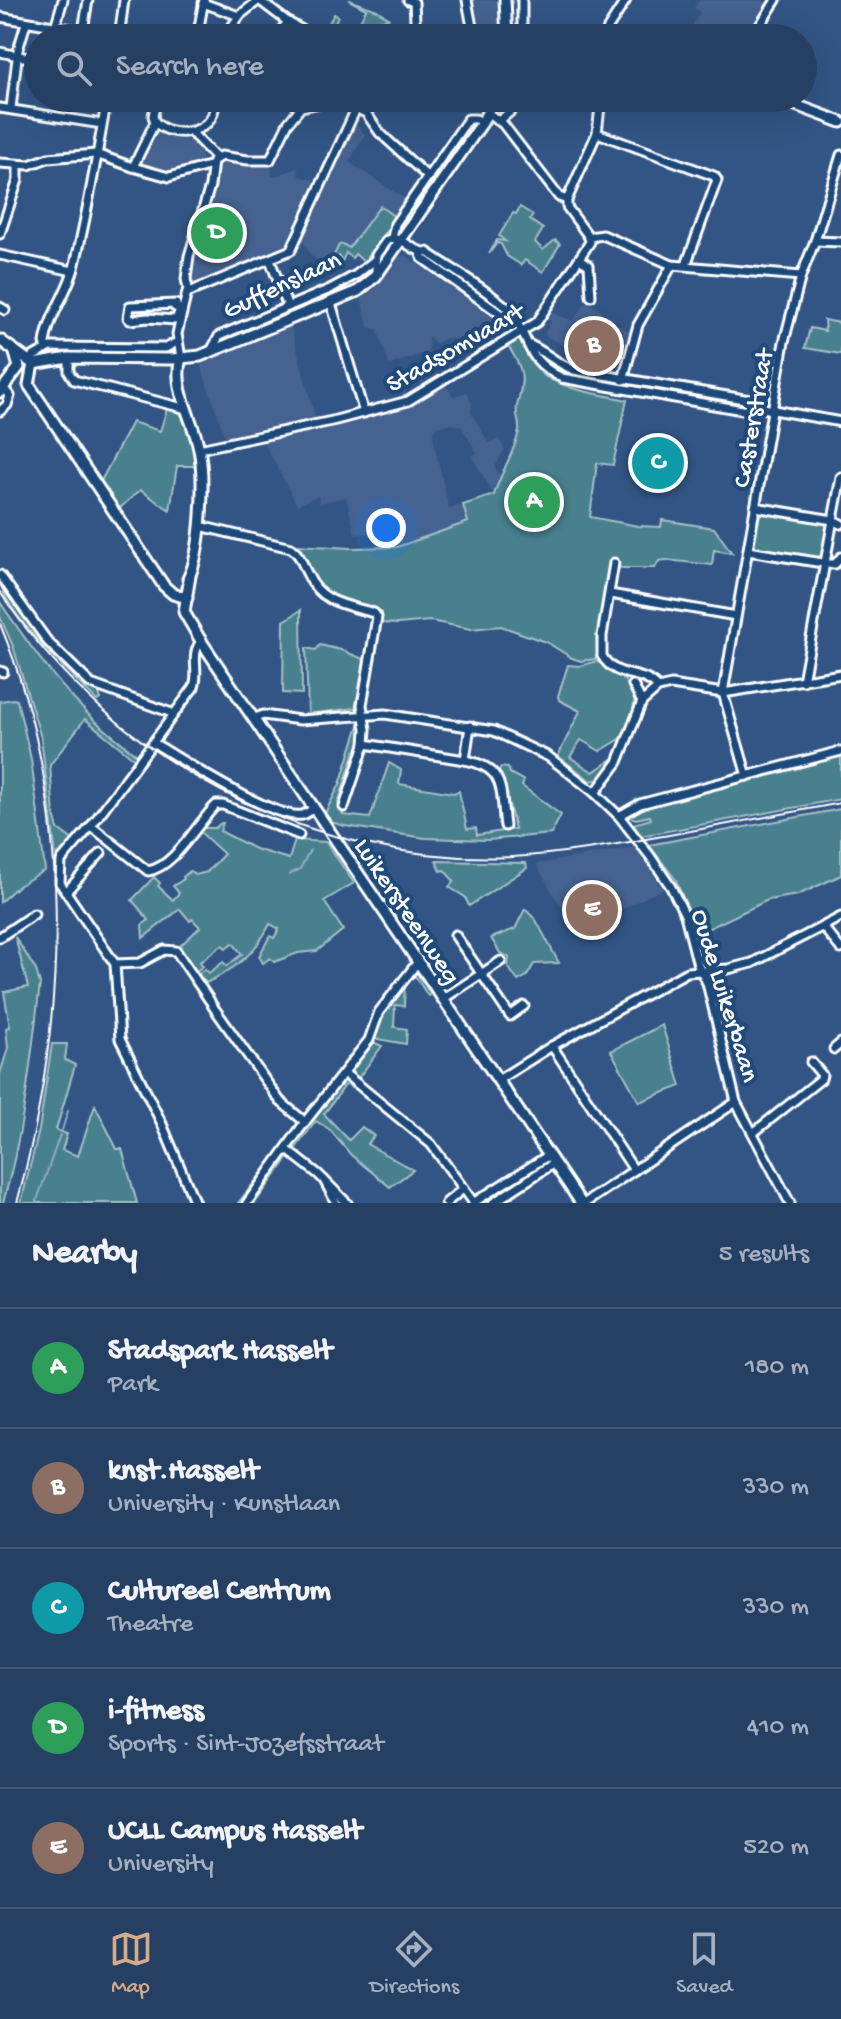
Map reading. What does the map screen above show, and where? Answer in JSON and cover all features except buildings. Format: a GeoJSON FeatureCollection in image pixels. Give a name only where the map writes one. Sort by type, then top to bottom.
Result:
{"type":"FeatureCollection","features":[{"type":"Feature","properties":{"kind":"main road"},"geometry":{"type":"LineString","coordinates":[[505,0],[506,24]]}},
{"type":"Feature","properties":{"kind":"main road"},"geometry":{"type":"LineString","coordinates":[[814,112],[841,122]]}},
{"type":"Feature","properties":{"kind":"main road","name":"Guffenslaan"},"geometry":{"type":"LineString","coordinates":[[30,362],[69,358],[181,358],[210,353],[358,291],[376,276],[397,239],[488,113]]}},
{"type":"Feature","properties":{"kind":"main road"},"geometry":{"type":"LineString","coordinates":[[0,340],[30,362]]}},
{"type":"Feature","properties":{"kind":"main road"},"geometry":{"type":"LineString","coordinates":[[14,350],[19,367]]}},
{"type":"Feature","properties":{"kind":"main road"},"geometry":{"type":"LineString","coordinates":[[181,358],[177,376],[199,449],[200,526],[183,603]]}},
{"type":"Feature","properties":{"kind":"main road"},"geometry":{"type":"LineString","coordinates":[[4,388],[19,367],[30,362]]}},
{"type":"Feature","properties":{"kind":"main road"},"geometry":{"type":"LineString","coordinates":[[4,388],[20,381],[29,385],[30,362]]}},
{"type":"Feature","properties":{"kind":"main road"},"geometry":{"type":"LineString","coordinates":[[4,388],[30,362]]}},
{"type":"Feature","properties":{"kind":"main road","name":"Luikersteenweg"},"geometry":{"type":"LineString","coordinates":[[29,385],[164,586],[183,603],[181,616],[202,640],[417,963],[583,1203]]}},
{"type":"Feature","properties":{"kind":"street"},"geometry":{"type":"LineString","coordinates":[[56,24],[63,0]]}},
{"type":"Feature","properties":{"kind":"street"},"geometry":{"type":"LineString","coordinates":[[84,24],[88,0]]}},
{"type":"Feature","properties":{"kind":"street"},"geometry":{"type":"LineString","coordinates":[[121,24],[124,0]]}},
{"type":"Feature","properties":{"kind":"street"},"geometry":{"type":"LineString","coordinates":[[234,24],[259,0],[292,24]]}},
{"type":"Feature","properties":{"kind":"street"},"geometry":{"type":"LineString","coordinates":[[408,0],[414,2],[415,24]]}},
{"type":"Feature","properties":{"kind":"street"},"geometry":{"type":"LineString","coordinates":[[467,0],[471,24]]}},
{"type":"Feature","properties":{"kind":"street"},"geometry":{"type":"LineString","coordinates":[[522,0],[522,24]]}},
{"type":"Feature","properties":{"kind":"street"},"geometry":{"type":"LineString","coordinates":[[611,24],[626,0]]}},
{"type":"Feature","properties":{"kind":"street"},"geometry":{"type":"LineString","coordinates":[[761,24],[776,0]]}},
{"type":"Feature","properties":{"kind":"street"},"geometry":{"type":"LineString","coordinates":[[199,24],[203,1],[239,16]]}},
{"type":"Feature","properties":{"kind":"street"},"geometry":{"type":"LineString","coordinates":[[0,17],[33,24]]}},
{"type":"Feature","properties":{"kind":"street"},"geometry":{"type":"LineString","coordinates":[[11,108],[17,56],[24,30]]}},
{"type":"Feature","properties":{"kind":"street"},"geometry":{"type":"LineString","coordinates":[[0,52],[24,57]]}},
{"type":"Feature","properties":{"kind":"street"},"geometry":{"type":"LineString","coordinates":[[0,108],[24,110]]}},
{"type":"Feature","properties":{"kind":"street"},"geometry":{"type":"LineString","coordinates":[[34,112],[102,124]]}},
{"type":"Feature","properties":{"kind":"street"},"geometry":{"type":"LineString","coordinates":[[45,343],[48,327],[73,271],[104,112]]}},
{"type":"Feature","properties":{"kind":"street"},"geometry":{"type":"LineString","coordinates":[[154,112],[155,122],[172,133],[192,133],[201,129],[214,112]]}},
{"type":"Feature","properties":{"kind":"street"},"geometry":{"type":"LineString","coordinates":[[0,163],[18,166],[36,164],[57,156],[96,154],[169,177],[217,160],[270,160],[288,123],[297,112]]}},
{"type":"Feature","properties":{"kind":"street"},"geometry":{"type":"LineString","coordinates":[[187,293],[270,260],[294,247],[354,112]]}},
{"type":"Feature","properties":{"kind":"street"},"geometry":{"type":"LineString","coordinates":[[365,112],[380,133],[428,177]]}},
{"type":"Feature","properties":{"kind":"street"},"geometry":{"type":"LineString","coordinates":[[499,121],[510,112]]}},
{"type":"Feature","properties":{"kind":"street"},"geometry":{"type":"LineString","coordinates":[[599,112],[597,133],[567,200],[567,207],[589,237],[603,235],[672,265],[801,276]]}},
{"type":"Feature","properties":{"kind":"street"},"geometry":{"type":"LineString","coordinates":[[488,113],[499,121],[557,194],[567,200]]}},
{"type":"Feature","properties":{"kind":"street","name":"Guffenslaan"},"geometry":{"type":"LineString","coordinates":[[210,353],[219,336],[356,275],[376,259],[387,240],[397,239],[392,228],[468,119],[482,123]]}},
{"type":"Feature","properties":{"kind":"street"},"geometry":{"type":"LineString","coordinates":[[133,167],[155,122]]}},
{"type":"Feature","properties":{"kind":"street"},"geometry":{"type":"LineString","coordinates":[[192,133],[217,160]]}},
{"type":"Feature","properties":{"kind":"street"},"geometry":{"type":"LineString","coordinates":[[597,133],[714,176],[717,180],[686,265]]}},
{"type":"Feature","properties":{"kind":"street","name":"Casterstraat"},"geometry":{"type":"LineString","coordinates":[[723,693],[784,342],[801,276],[841,155]]}},
{"type":"Feature","properties":{"kind":"street"},"geometry":{"type":"LineString","coordinates":[[181,358],[177,342],[187,293],[189,256],[217,160]]}},
{"type":"Feature","properties":{"kind":"street"},"geometry":{"type":"LineString","coordinates":[[0,234],[18,180],[18,166]]}},
{"type":"Feature","properties":{"kind":"street","name":"Stadsomvaart"},"geometry":{"type":"LineString","coordinates":[[199,449],[408,401],[542,317],[590,242],[589,237]]}},
{"type":"Feature","properties":{"kind":"street"},"geometry":{"type":"LineString","coordinates":[[397,239],[513,320],[530,345],[531,356],[544,369],[577,382],[748,411],[757,407]]}},
{"type":"Feature","properties":{"kind":"street"},"geometry":{"type":"LineString","coordinates":[[815,241],[841,242]]}},
{"type":"Feature","properties":{"kind":"street"},"geometry":{"type":"LineString","coordinates":[[0,255],[73,271]]}},
{"type":"Feature","properties":{"kind":"street","name":"Guffenslaan"},"geometry":{"type":"LineString","coordinates":[[376,259],[376,276]]}},
{"type":"Feature","properties":{"kind":"street"},"geometry":{"type":"LineString","coordinates":[[579,259],[589,265],[591,296]]}},
{"type":"Feature","properties":{"kind":"street"},"geometry":{"type":"LineString","coordinates":[[270,260],[288,307]]}},
{"type":"Feature","properties":{"kind":"street"},"geometry":{"type":"LineString","coordinates":[[621,389],[638,325],[672,265]]}},
{"type":"Feature","properties":{"kind":"street"},"geometry":{"type":"LineString","coordinates":[[331,303],[364,413]]}},
{"type":"Feature","properties":{"kind":"street"},"geometry":{"type":"LineString","coordinates":[[176,304],[175,307],[180,309],[176,320],[128,318],[130,306],[176,304]]}},
{"type":"Feature","properties":{"kind":"street"},"geometry":{"type":"LineString","coordinates":[[30,362],[37,352],[50,347],[166,348],[177,342]]}},
{"type":"Feature","properties":{"kind":"street"},"geometry":{"type":"LineString","coordinates":[[530,345],[574,370],[750,400],[757,407],[841,422]]}},
{"type":"Feature","properties":{"kind":"street"},"geometry":{"type":"LineString","coordinates":[[69,358],[70,376],[74,380],[187,409]]}},
{"type":"Feature","properties":{"kind":"street"},"geometry":{"type":"LineString","coordinates":[[544,369],[551,359]]}},
{"type":"Feature","properties":{"kind":"street"},"geometry":{"type":"LineString","coordinates":[[0,411],[10,398],[4,388]]}},
{"type":"Feature","properties":{"kind":"street"},"geometry":{"type":"LineString","coordinates":[[702,403],[704,392]]}},
{"type":"Feature","properties":{"kind":"street"},"geometry":{"type":"LineString","coordinates":[[803,681],[825,564],[837,522],[841,477]]}},
{"type":"Feature","properties":{"kind":"street"},"geometry":{"type":"LineString","coordinates":[[755,507],[837,522]]}},
{"type":"Feature","properties":{"kind":"street"},"geometry":{"type":"LineString","coordinates":[[200,526],[291,548],[302,558],[316,591],[327,600],[374,613],[377,617],[362,715],[366,729],[365,744],[344,807]]}},
{"type":"Feature","properties":{"kind":"street"},"geometry":{"type":"LineString","coordinates":[[748,551],[825,564],[835,564],[841,557]]}},
{"type":"Feature","properties":{"kind":"street"},"geometry":{"type":"LineString","coordinates":[[614,563],[602,656],[616,670],[648,679],[658,688]]}},
{"type":"Feature","properties":{"kind":"street"},"geometry":{"type":"LineString","coordinates":[[0,575],[48,642],[91,684],[172,713]]}},
{"type":"Feature","properties":{"kind":"street"},"geometry":{"type":"LineString","coordinates":[[610,594],[736,616]]}},
{"type":"Feature","properties":{"kind":"street"},"geometry":{"type":"LineString","coordinates":[[195,1203],[162,1124],[120,1039],[115,964],[60,883],[59,867],[154,743],[197,680],[194,651],[202,640]]}},
{"type":"Feature","properties":{"kind":"street"},"geometry":{"type":"LineString","coordinates":[[595,793],[618,762],[642,702],[658,688],[671,685],[723,693],[841,674]]}},
{"type":"Feature","properties":{"kind":"street"},"geometry":{"type":"LineString","coordinates":[[633,685],[642,702]]}},
{"type":"Feature","properties":{"kind":"street"},"geometry":{"type":"LineString","coordinates":[[723,693],[747,776]]}},
{"type":"Feature","properties":{"kind":"street","name":"Oude Luikerbaan"},"geometry":{"type":"LineString","coordinates":[[253,719],[263,715],[300,720],[385,714],[494,731],[549,757],[595,793],[619,816],[671,887],[687,920],[736,1102],[790,1203]]}},
{"type":"Feature","properties":{"kind":"street"},"geometry":{"type":"LineString","coordinates":[[465,760],[470,726]]}},
{"type":"Feature","properties":{"kind":"street"},"geometry":{"type":"LineString","coordinates":[[154,743],[224,785],[282,811],[300,816],[313,809]]}},
{"type":"Feature","properties":{"kind":"street"},"geometry":{"type":"LineString","coordinates":[[365,744],[480,763],[497,775],[505,826]]}},
{"type":"Feature","properties":{"kind":"street"},"geometry":{"type":"LineString","coordinates":[[619,816],[640,804],[841,751]]}},
{"type":"Feature","properties":{"kind":"street"},"geometry":{"type":"LineString","coordinates":[[91,826],[148,871],[157,869],[188,841],[216,805],[299,835]]}},
{"type":"Feature","properties":{"kind":"street"},"geometry":{"type":"LineString","coordinates":[[66,892],[101,853]]}},
{"type":"Feature","properties":{"kind":"street"},"geometry":{"type":"LineString","coordinates":[[0,937],[34,914]]}},
{"type":"Feature","properties":{"kind":"street"},"geometry":{"type":"LineString","coordinates":[[498,1080],[552,1046],[687,972],[728,969],[752,963],[841,917]]}},
{"type":"Feature","properties":{"kind":"street"},"geometry":{"type":"LineString","coordinates":[[823,927],[841,949]]}},
{"type":"Feature","properties":{"kind":"street"},"geometry":{"type":"LineString","coordinates":[[455,935],[510,1016],[524,1006]]}},
{"type":"Feature","properties":{"kind":"street"},"geometry":{"type":"LineString","coordinates":[[115,964],[140,963],[164,950],[176,951],[280,1101],[305,1122]]}},
{"type":"Feature","properties":{"kind":"street"},"geometry":{"type":"LineString","coordinates":[[443,999],[501,961]]}},
{"type":"Feature","properties":{"kind":"street"},"geometry":{"type":"LineString","coordinates":[[247,1203],[369,1040],[379,1012],[417,963]]}},
{"type":"Feature","properties":{"kind":"street"},"geometry":{"type":"LineString","coordinates":[[834,1049],[841,1043]]}},
{"type":"Feature","properties":{"kind":"street"},"geometry":{"type":"LineString","coordinates":[[552,1046],[634,1170]]}},
{"type":"Feature","properties":{"kind":"street"},"geometry":{"type":"LineString","coordinates":[[753,1133],[821,1079],[822,1075],[811,1062]]}},
{"type":"Feature","properties":{"kind":"street"},"geometry":{"type":"LineString","coordinates":[[344,1073],[431,1144],[474,1203],[551,1159]]}},
{"type":"Feature","properties":{"kind":"street"},"geometry":{"type":"LineString","coordinates":[[583,1203],[736,1102]]}},
{"type":"Feature","properties":{"kind":"street"},"geometry":{"type":"LineString","coordinates":[[286,1149],[324,1179],[347,1203]]}},
{"type":"Feature","properties":{"kind":"street"},"geometry":{"type":"LineString","coordinates":[[493,1203],[551,1159]]}},
{"type":"Feature","properties":{"kind":"street"},"geometry":{"type":"LineString","coordinates":[[324,1179],[336,1203]]}},
{"type":"Feature","properties":{"kind":"street"},"geometry":{"type":"LineString","coordinates":[[446,1203],[464,1188]]}},
{"type":"Feature","properties":{"kind":"shaded area"},"geometry":{"type":"Polygon","coordinates":[[[470,0],[500,0],[501,24],[475,24],[470,0]]]}},
{"type":"Feature","properties":{"kind":"shaded area"},"geometry":{"type":"Polygon","coordinates":[[[699,0],[762,0],[767,3],[754,24],[694,24],[700,12],[694,8],[699,0]]]}},
{"type":"Feature","properties":{"kind":"shaded area"},"geometry":{"type":"Polygon","coordinates":[[[355,123],[365,135],[349,162],[408,201],[396,218],[380,207],[349,249],[341,243],[326,265],[312,257],[302,239],[355,123]]]}},
{"type":"Feature","properties":{"kind":"shaded area"},"geometry":{"type":"Polygon","coordinates":[[[155,128],[178,140],[194,141],[206,166],[169,175],[136,163],[155,128]]]}},
{"type":"Feature","properties":{"kind":"shaded area"},"geometry":{"type":"Polygon","coordinates":[[[226,160],[267,162],[271,164],[272,177],[298,168],[299,176],[321,182],[293,246],[192,290],[189,283],[193,251],[206,246],[203,215],[211,214],[214,169],[226,160]]]}},
{"type":"Feature","properties":{"kind":"shaded area"},"geometry":{"type":"Polygon","coordinates":[[[405,255],[498,320],[502,328],[471,342],[445,338],[436,344],[428,336],[429,352],[389,365],[377,329],[368,327],[361,298],[375,288],[399,257],[405,255]]]}},
{"type":"Feature","properties":{"kind":"shaded area"},"geometry":{"type":"Polygon","coordinates":[[[586,302],[615,318],[613,322],[632,333],[612,372],[584,367],[581,356],[544,335],[551,322],[545,318],[549,311],[573,321],[586,302]]]}},
{"type":"Feature","properties":{"kind":"shaded area"},"geometry":{"type":"Polygon","coordinates":[[[291,327],[316,420],[226,439],[200,364],[291,327]]]}},
{"type":"Feature","properties":{"kind":"shaded area"},"geometry":{"type":"Polygon","coordinates":[[[444,383],[453,396],[467,392],[472,404],[471,413],[489,443],[499,439],[505,449],[495,467],[500,475],[494,495],[472,456],[477,453],[461,426],[449,424],[434,428],[433,438],[449,509],[463,505],[468,522],[397,547],[378,548],[374,532],[355,535],[346,497],[320,503],[318,496],[297,505],[263,441],[395,409],[444,383]]]}},
{"type":"Feature","properties":{"kind":"shaded area"},"geometry":{"type":"Polygon","coordinates":[[[636,847],[664,888],[576,933],[536,864],[636,847]]]}},
{"type":"Feature","properties":{"kind":"green space"},"geometry":{"type":"Polygon","coordinates":[[[349,0],[377,10],[388,18],[376,24],[358,24],[366,9],[349,0]]]}},
{"type":"Feature","properties":{"kind":"green space"},"geometry":{"type":"Polygon","coordinates":[[[334,14],[338,16],[334,24],[328,24],[334,14]]]}},
{"type":"Feature","properties":{"kind":"green space"},"geometry":{"type":"Polygon","coordinates":[[[380,206],[396,218],[364,262],[355,254],[352,258],[346,253],[342,261],[339,256],[332,259],[339,245],[349,248],[380,206]]]}},
{"type":"Feature","properties":{"kind":"green space"},"geometry":{"type":"Polygon","coordinates":[[[520,207],[533,215],[530,220],[543,229],[535,242],[543,250],[555,240],[560,244],[543,272],[525,260],[521,265],[507,256],[501,244],[497,243],[489,254],[497,240],[505,241],[499,236],[520,207]]]}},
{"type":"Feature","properties":{"kind":"green space"},"geometry":{"type":"Polygon","coordinates":[[[824,320],[841,323],[841,354],[805,348],[810,328],[825,331],[824,320]]]}},
{"type":"Feature","properties":{"kind":"green space"},"geometry":{"type":"Polygon","coordinates":[[[516,339],[525,346],[541,373],[555,382],[627,400],[613,465],[597,463],[590,517],[638,526],[661,527],[662,520],[714,528],[732,553],[714,550],[712,565],[666,560],[659,561],[655,568],[622,568],[617,567],[617,563],[595,659],[581,661],[572,658],[548,643],[501,626],[471,629],[430,621],[382,623],[375,610],[338,600],[324,592],[298,545],[397,547],[468,522],[463,505],[494,495],[517,439],[521,374],[507,344],[516,339]]]}},
{"type":"Feature","properties":{"kind":"green space"},"geometry":{"type":"Polygon","coordinates":[[[168,406],[185,412],[196,466],[177,466],[170,510],[140,490],[119,509],[101,481],[132,422],[160,431],[168,406]]]}},
{"type":"Feature","properties":{"kind":"green space"},"geometry":{"type":"Polygon","coordinates":[[[759,509],[827,524],[821,559],[752,548],[759,509]]]}},
{"type":"Feature","properties":{"kind":"green space"},"geometry":{"type":"Polygon","coordinates":[[[0,579],[89,686],[98,691],[101,699],[97,701],[25,625],[3,592],[0,579]]]}},
{"type":"Feature","properties":{"kind":"green space"},"geometry":{"type":"Polygon","coordinates":[[[0,602],[41,660],[76,701],[100,726],[140,758],[137,761],[85,719],[50,765],[58,829],[74,841],[57,864],[41,738],[13,646],[0,617],[0,602]]]}},
{"type":"Feature","properties":{"kind":"green space"},"geometry":{"type":"Polygon","coordinates":[[[301,610],[302,694],[283,693],[284,621],[301,610]]]}},
{"type":"Feature","properties":{"kind":"green space"},"geometry":{"type":"Polygon","coordinates":[[[320,645],[366,660],[355,708],[308,714],[306,648],[316,650],[320,645]]]}},
{"type":"Feature","properties":{"kind":"green space"},"geometry":{"type":"Polygon","coordinates":[[[597,661],[625,681],[634,701],[633,713],[622,738],[600,751],[581,740],[570,757],[593,772],[614,758],[599,779],[591,781],[558,756],[580,711],[559,700],[558,696],[568,665],[580,666],[597,661]]]}},
{"type":"Feature","properties":{"kind":"green space"},"geometry":{"type":"Polygon","coordinates":[[[17,700],[31,759],[45,870],[18,886],[0,902],[0,701],[17,700]]]}},
{"type":"Feature","properties":{"kind":"green space"},"geometry":{"type":"Polygon","coordinates":[[[359,725],[364,729],[360,752],[355,751],[338,803],[343,815],[370,818],[389,763],[401,770],[399,784],[453,793],[459,791],[467,829],[476,828],[477,835],[515,829],[502,777],[498,772],[501,767],[508,768],[510,773],[524,781],[522,786],[561,815],[551,834],[488,840],[425,838],[330,822],[325,813],[340,784],[359,725]]]}},
{"type":"Feature","properties":{"kind":"green space"},"geometry":{"type":"Polygon","coordinates":[[[841,756],[841,799],[641,836],[633,824],[651,819],[650,816],[636,819],[627,816],[631,811],[650,805],[841,756]]]}},
{"type":"Feature","properties":{"kind":"green space"},"geometry":{"type":"Polygon","coordinates":[[[841,809],[841,875],[798,895],[768,900],[697,934],[676,880],[649,845],[841,809]]]}},
{"type":"Feature","properties":{"kind":"green space"},"geometry":{"type":"Polygon","coordinates":[[[221,823],[220,831],[255,849],[289,859],[295,840],[326,842],[354,883],[324,901],[343,930],[317,951],[298,953],[274,962],[270,958],[263,963],[259,956],[270,936],[274,938],[279,929],[270,924],[258,944],[243,960],[206,983],[200,979],[199,973],[205,969],[209,973],[223,962],[227,966],[242,954],[233,943],[226,948],[222,945],[200,962],[203,966],[195,972],[179,950],[200,927],[180,909],[143,938],[142,925],[149,920],[132,900],[154,877],[160,883],[158,886],[173,900],[179,893],[173,886],[190,871],[196,875],[207,872],[224,854],[200,832],[203,828],[215,828],[221,823]]]}},
{"type":"Feature","properties":{"kind":"green space"},"geometry":{"type":"Polygon","coordinates":[[[436,861],[526,863],[527,868],[469,906],[465,897],[449,887],[454,881],[444,870],[441,871],[436,861]]]}},
{"type":"Feature","properties":{"kind":"green space"},"geometry":{"type":"Polygon","coordinates":[[[525,909],[536,920],[559,963],[534,964],[527,976],[518,981],[508,967],[509,957],[500,953],[491,938],[515,929],[525,909]]]}},
{"type":"Feature","properties":{"kind":"green space"},"geometry":{"type":"Polygon","coordinates":[[[15,937],[36,970],[40,984],[22,1122],[3,1203],[0,1203],[0,1074],[8,1048],[6,1028],[10,1027],[4,992],[28,987],[15,937]]]}},
{"type":"Feature","properties":{"kind":"green space"},"geometry":{"type":"Polygon","coordinates":[[[416,972],[431,994],[428,996],[416,977],[405,984],[404,1006],[395,1005],[394,1027],[407,1029],[406,1044],[372,1038],[384,1010],[410,973],[416,972]]]}},
{"type":"Feature","properties":{"kind":"green space"},"geometry":{"type":"Polygon","coordinates":[[[662,1025],[681,1086],[639,1102],[611,1051],[662,1025]]]}},
{"type":"Feature","properties":{"kind":"green space"},"geometry":{"type":"Polygon","coordinates":[[[371,1041],[382,1046],[351,1088],[347,1083],[324,1114],[349,1140],[362,1127],[374,1136],[367,1144],[413,1170],[390,1187],[351,1155],[330,1130],[316,1121],[255,1203],[238,1203],[343,1070],[371,1041]]]}},
{"type":"Feature","properties":{"kind":"green space"},"geometry":{"type":"Polygon","coordinates":[[[52,1044],[67,1044],[65,1060],[75,1065],[56,1130],[67,1134],[62,1150],[78,1156],[95,1105],[117,1149],[122,1149],[137,1203],[21,1203],[39,1130],[52,1044]]]}},
{"type":"Feature","properties":{"kind":"waterway"},"geometry":{"type":"LineString","coordinates":[[289,875],[300,869],[310,850]]}},
{"type":"Feature","properties":{"kind":"waterway"},"geometry":{"type":"LineString","coordinates":[[62,1130],[68,1111]]}},
{"type":"Feature","properties":{"kind":"waterway"},"geometry":{"type":"LineString","coordinates":[[36,1203],[60,1135]]}},
{"type":"Feature","properties":{"kind":"railway"},"geometry":{"type":"LineString","coordinates":[[0,592],[46,652],[99,706],[158,752],[222,791],[291,822],[363,843],[437,855],[533,856],[841,803]]}},
{"type":"Feature","properties":{"kind":"railway"},"geometry":{"type":"LineString","coordinates":[[0,624],[24,693],[41,765],[52,838],[56,912],[54,986],[46,1060],[34,1132],[17,1203]]}},
{"type":"Feature","properties":{"kind":"place","name":"i-fitness"},"geometry":{"type":"Point","coordinates":[217,233]}},
{"type":"Feature","properties":{"kind":"place","name":"knst.Hasselt"},"geometry":{"type":"Point","coordinates":[594,346]}},
{"type":"Feature","properties":{"kind":"place","name":"Cultureel Centrum"},"geometry":{"type":"Point","coordinates":[658,463]}},
{"type":"Feature","properties":{"kind":"place","name":"Stadspark Hasselt"},"geometry":{"type":"Point","coordinates":[534,502]}},
{"type":"Feature","properties":{"kind":"place","name":"UCLL Campus Hasselt"},"geometry":{"type":"Point","coordinates":[592,910]}}]}
